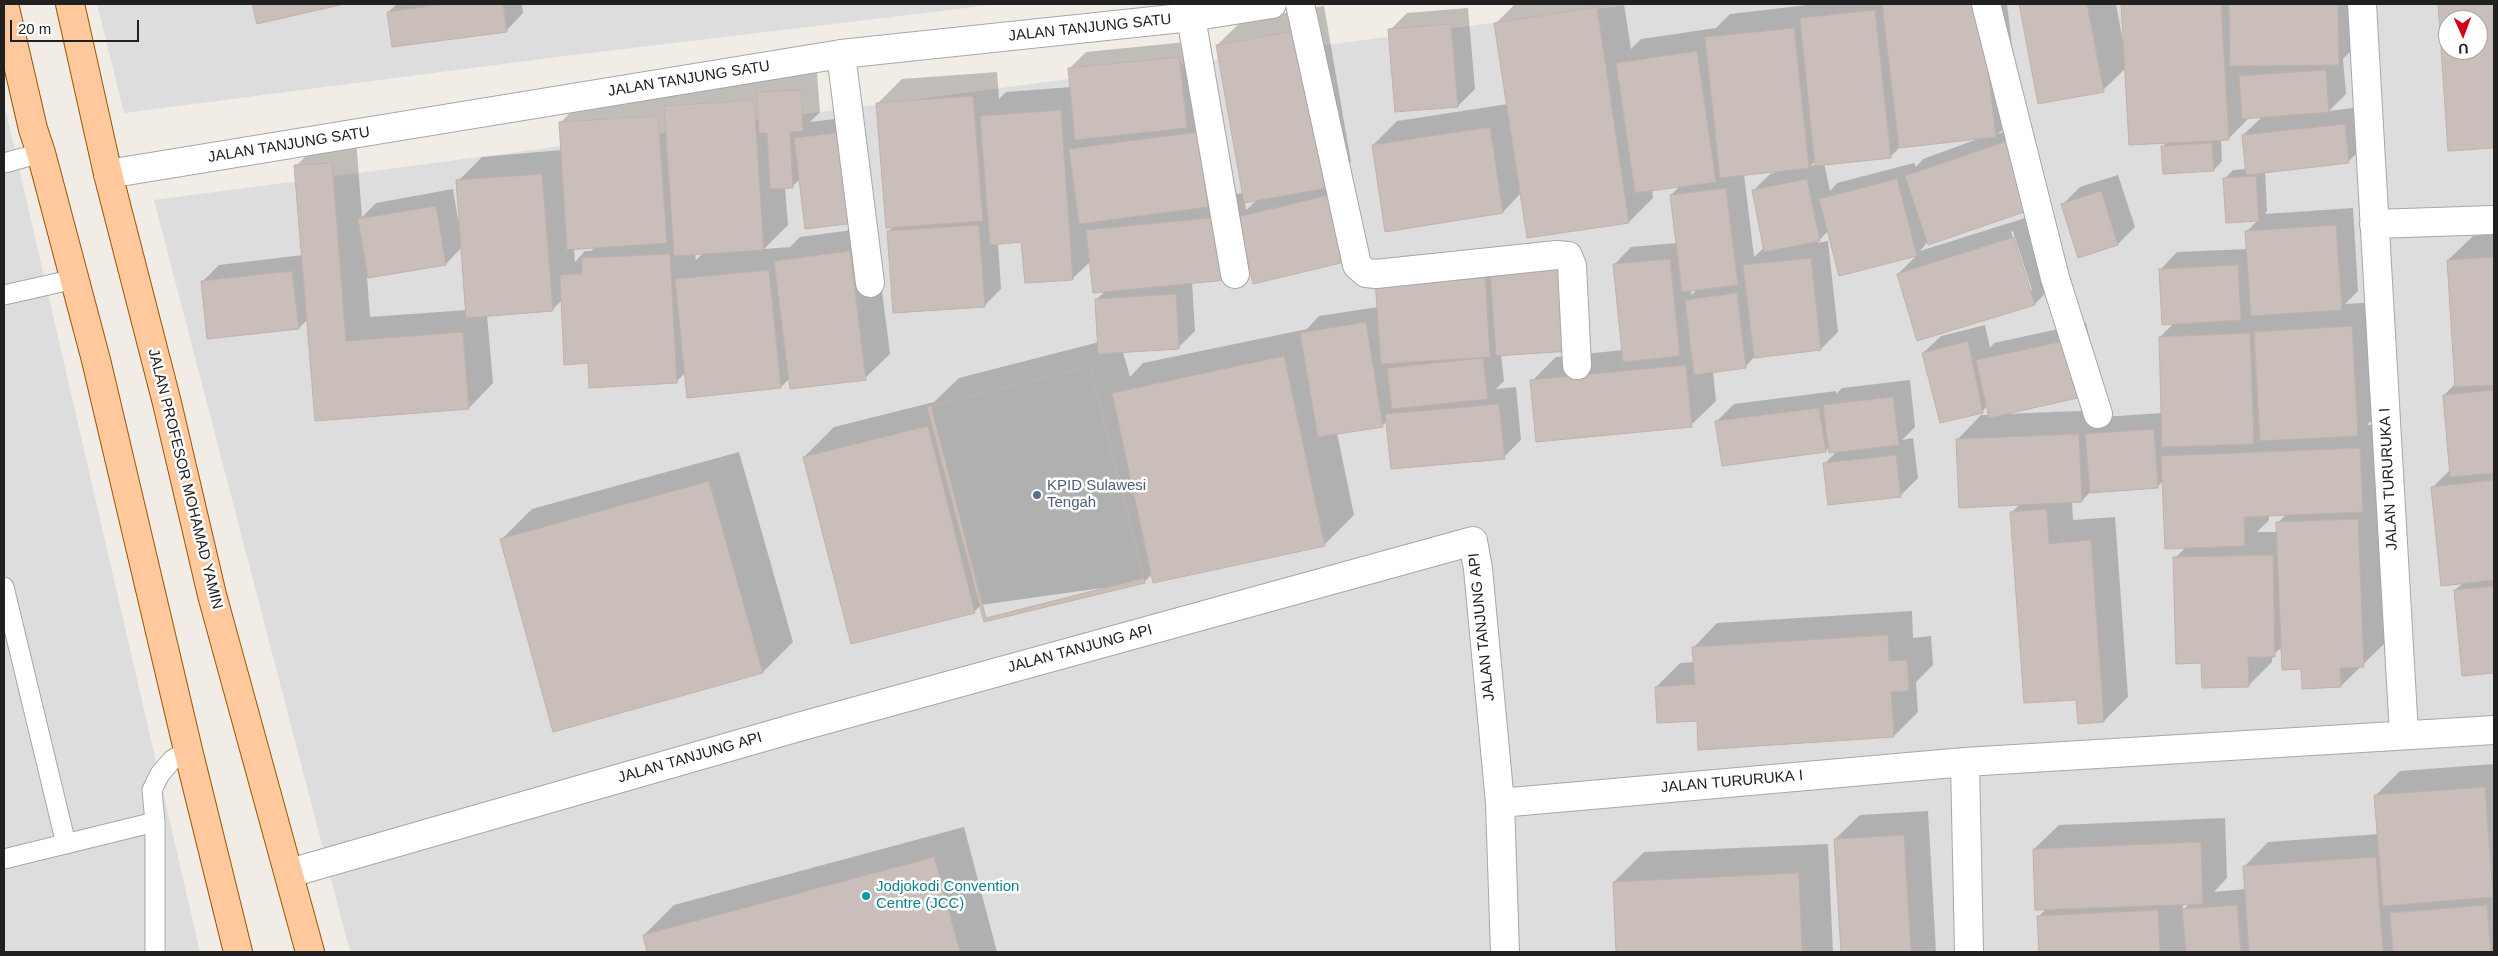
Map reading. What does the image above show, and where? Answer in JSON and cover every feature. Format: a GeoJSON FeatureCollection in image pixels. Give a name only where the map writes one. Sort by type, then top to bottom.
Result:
{"type":"FeatureCollection","features":[{"type":"Feature","properties":{"kind":"main road"},"geometry":{"type":"LineString","coordinates":[[4,4],[33,129],[96,360],[188,750],[238,952]]}},
{"type":"Feature","properties":{"kind":"main road","name":"JALAN PROFESOR MOHAMAD YAMIN"},"geometry":{"type":"LineString","coordinates":[[70,4],[108,174],[167,402],[212,594],[290,873],[310,952]]}},
{"type":"Feature","properties":{"kind":"street","name":"JALAN TANJUNG SATU"},"geometry":{"type":"LineString","coordinates":[[108,174],[841,54],[1191,17],[1272,4]]}},
{"type":"Feature","properties":{"kind":"street"},"geometry":{"type":"LineString","coordinates":[[1300,4],[1357,265],[1366,273],[1376,274],[1558,255],[1568,256],[1572,266],[1577,365]]}},
{"type":"Feature","properties":{"kind":"street"},"geometry":{"type":"LineString","coordinates":[[1986,4],[2055,278],[2098,414]]}},
{"type":"Feature","properties":{"kind":"street","name":"JALAN TURURUKA I"},"geometry":{"type":"LineString","coordinates":[[2362,4],[2404,734]]}},
{"type":"Feature","properties":{"kind":"street"},"geometry":{"type":"LineString","coordinates":[[1191,17],[1236,274]]}},
{"type":"Feature","properties":{"kind":"street"},"geometry":{"type":"LineString","coordinates":[[841,54],[870,283]]}},
{"type":"Feature","properties":{"kind":"street"},"geometry":{"type":"LineString","coordinates":[[2374,224],[2494,220]]}},
{"type":"Feature","properties":{"kind":"street","name":"JALAN TANJUNG API"},"geometry":{"type":"LineString","coordinates":[[290,873],[795,728],[1472,541],[1478,569],[1500,803],[1505,952]]}},
{"type":"Feature","properties":{"kind":"street","name":"JALAN TURURUKA I"},"geometry":{"type":"LineString","coordinates":[[1500,803],[1965,762],[2494,730]]}},
{"type":"Feature","properties":{"kind":"street"},"geometry":{"type":"LineString","coordinates":[[1965,762],[1969,952]]}},
{"type":"Feature","properties":{"kind":"lane"},"geometry":{"type":"LineString","coordinates":[[4,164],[41,153]]}},
{"type":"Feature","properties":{"kind":"lane"},"geometry":{"type":"LineString","coordinates":[[4,295],[75,280]]}},
{"type":"Feature","properties":{"kind":"lane"},"geometry":{"type":"LineString","coordinates":[[4,588],[66,844]]}},
{"type":"Feature","properties":{"kind":"lane"},"geometry":{"type":"LineString","coordinates":[[155,952],[155,822],[152,790],[160,774],[172,760],[188,750]]}},
{"type":"Feature","properties":{"kind":"lane"},"geometry":{"type":"LineString","coordinates":[[4,859],[155,822]]}},
{"type":"Feature","properties":{"kind":"shaded area"},"geometry":{"type":"Polygon","coordinates":[[[97,4],[1000,4],[565,56],[124,113],[97,4]]]}},
{"type":"Feature","properties":{"kind":"shaded area"},"geometry":{"type":"Polygon","coordinates":[[[1636,4],[2494,4],[2494,952],[350,952],[154,200],[1636,4]]]}},
{"type":"Feature","properties":{"kind":"shaded area"},"geometry":{"type":"Polygon","coordinates":[[[4,103],[200,952],[4,952],[4,103]]]}},
{"type":"Feature","properties":{"kind":"building"},"geometry":{"type":"Polygon","coordinates":[[[252,4],[344,4],[257,24],[252,4]]]}},
{"type":"Feature","properties":{"kind":"building"},"geometry":{"type":"Polygon","coordinates":[[[445,4],[503,4],[507,32],[392,47],[387,12],[445,4]]]}},
{"type":"Feature","properties":{"kind":"building"},"geometry":{"type":"Polygon","coordinates":[[[1882,4],[1980,4],[1996,137],[1899,148],[1882,4]]]}},
{"type":"Feature","properties":{"kind":"building"},"geometry":{"type":"Polygon","coordinates":[[[2019,4],[2087,4],[2104,92],[2038,104],[2019,4]]]}},
{"type":"Feature","properties":{"kind":"building"},"geometry":{"type":"Polygon","coordinates":[[[2121,4],[2221,4],[2229,140],[2129,145],[2121,4]]]}},
{"type":"Feature","properties":{"kind":"building"},"geometry":{"type":"Polygon","coordinates":[[[2229,4],[2338,4],[2339,65],[2230,66],[2229,4]]]}},
{"type":"Feature","properties":{"kind":"building"},"geometry":{"type":"Polygon","coordinates":[[[2438,4],[2494,4],[2494,148],[2448,151],[2442,60],[2488,60],[2488,10],[2438,10],[2438,4]]]}},
{"type":"Feature","properties":{"kind":"building"},"geometry":{"type":"Polygon","coordinates":[[[1597,7],[1629,223],[1527,238],[1494,23],[1597,7]]]}},
{"type":"Feature","properties":{"kind":"building"},"geometry":{"type":"Polygon","coordinates":[[[1875,10],[1891,158],[1815,166],[1800,18],[1875,10]]]}},
{"type":"Feature","properties":{"kind":"building"},"geometry":{"type":"Polygon","coordinates":[[[1451,24],[1458,107],[1395,112],[1388,29],[1451,24]]]}},
{"type":"Feature","properties":{"kind":"building"},"geometry":{"type":"Polygon","coordinates":[[[1794,28],[1809,168],[1720,178],[1705,37],[1794,28]]]}},
{"type":"Feature","properties":{"kind":"building"},"geometry":{"type":"Polygon","coordinates":[[[1300,30],[1327,188],[1244,203],[1216,45],[1300,30]]]}},
{"type":"Feature","properties":{"kind":"building"},"geometry":{"type":"Polygon","coordinates":[[[1697,51],[1716,182],[1635,193],[1616,63],[1697,51]]]}},
{"type":"Feature","properties":{"kind":"building"},"geometry":{"type":"Polygon","coordinates":[[[1179,57],[1187,128],[1075,140],[1068,68],[1179,57]]]}},
{"type":"Feature","properties":{"kind":"building"},"geometry":{"type":"Polygon","coordinates":[[[2326,70],[2329,112],[2242,119],[2239,76],[2326,70]]]}},
{"type":"Feature","properties":{"kind":"building"},"geometry":{"type":"Polygon","coordinates":[[[801,90],[803,131],[790,132],[793,188],[770,189],[767,133],[759,133],[757,92],[801,90]]]}},
{"type":"Feature","properties":{"kind":"building"},"geometry":{"type":"Polygon","coordinates":[[[973,96],[983,221],[886,228],[876,103],[973,96]]]}},
{"type":"Feature","properties":{"kind":"building"},"geometry":{"type":"Polygon","coordinates":[[[754,100],[764,250],[674,256],[664,106],[754,100]]]}},
{"type":"Feature","properties":{"kind":"building"},"geometry":{"type":"Polygon","coordinates":[[[1061,110],[1073,280],[1025,283],[1021,242],[990,245],[980,116],[1061,110]]]}},
{"type":"Feature","properties":{"kind":"building"},"geometry":{"type":"Polygon","coordinates":[[[658,116],[667,243],[567,250],[559,122],[658,116]]]}},
{"type":"Feature","properties":{"kind":"building"},"geometry":{"type":"Polygon","coordinates":[[[2345,124],[2349,163],[2246,175],[2242,135],[2345,124]]]}},
{"type":"Feature","properties":{"kind":"building"},"geometry":{"type":"Polygon","coordinates":[[[1490,127],[1503,213],[1385,232],[1372,145],[1490,127]]]}},
{"type":"Feature","properties":{"kind":"building"},"geometry":{"type":"Polygon","coordinates":[[[844,132],[855,223],[805,229],[794,138],[844,132]]]}},
{"type":"Feature","properties":{"kind":"building"},"geometry":{"type":"Polygon","coordinates":[[[1198,132],[1208,207],[1079,224],[1069,149],[1198,132]]]}},
{"type":"Feature","properties":{"kind":"building"},"geometry":{"type":"Polygon","coordinates":[[[2007,141],[2030,210],[1928,245],[1905,176],[2007,141]]]}},
{"type":"Feature","properties":{"kind":"building"},"geometry":{"type":"Polygon","coordinates":[[[2212,143],[2214,171],[2163,174],[2161,146],[2212,143]]]}},
{"type":"Feature","properties":{"kind":"building"},"geometry":{"type":"Polygon","coordinates":[[[332,163],[346,341],[463,332],[469,409],[315,421],[294,165],[332,163]]]}},
{"type":"Feature","properties":{"kind":"building"},"geometry":{"type":"Polygon","coordinates":[[[542,174],[553,311],[466,318],[456,180],[542,174]]]}},
{"type":"Feature","properties":{"kind":"building"},"geometry":{"type":"Polygon","coordinates":[[[2256,176],[2259,221],[2226,223],[2223,178],[2256,176]]]}},
{"type":"Feature","properties":{"kind":"building"},"geometry":{"type":"Polygon","coordinates":[[[1807,179],[1820,241],[1764,252],[1752,190],[1807,179]]]}},
{"type":"Feature","properties":{"kind":"building"},"geometry":{"type":"Polygon","coordinates":[[[1897,179],[1917,256],[1839,276],[1819,199],[1897,179]]]}},
{"type":"Feature","properties":{"kind":"building"},"geometry":{"type":"Polygon","coordinates":[[[1726,188],[1738,285],[1682,292],[1670,195],[1726,188]]]}},
{"type":"Feature","properties":{"kind":"building"},"geometry":{"type":"Polygon","coordinates":[[[2101,191],[2118,245],[2078,258],[2061,204],[2101,191]]]}},
{"type":"Feature","properties":{"kind":"building"},"geometry":{"type":"Polygon","coordinates":[[[1333,194],[1349,261],[1253,284],[1238,217],[1333,194]]]}},
{"type":"Feature","properties":{"kind":"building"},"geometry":{"type":"Polygon","coordinates":[[[436,206],[446,265],[368,278],[358,219],[436,206]]]}},
{"type":"Feature","properties":{"kind":"building"},"geometry":{"type":"Polygon","coordinates":[[[1221,217],[1227,280],[1093,293],[1086,230],[1221,217]]]}},
{"type":"Feature","properties":{"kind":"building"},"geometry":{"type":"Polygon","coordinates":[[[979,225],[985,307],[893,313],[887,231],[979,225]]]}},
{"type":"Feature","properties":{"kind":"building"},"geometry":{"type":"Polygon","coordinates":[[[2336,225],[2342,310],[2251,316],[2245,231],[2336,225]]]}},
{"type":"Feature","properties":{"kind":"building"},"geometry":{"type":"Polygon","coordinates":[[[2014,237],[2035,305],[1917,341],[1897,274],[2014,237]]]}},
{"type":"Feature","properties":{"kind":"building"},"geometry":{"type":"Polygon","coordinates":[[[850,251],[866,380],[790,389],[774,261],[850,251]]]}},
{"type":"Feature","properties":{"kind":"building"},"geometry":{"type":"Polygon","coordinates":[[[670,254],[677,383],[589,388],[588,363],[564,365],[560,275],[582,274],[582,258],[670,254]]]}},
{"type":"Feature","properties":{"kind":"building"},"geometry":{"type":"Polygon","coordinates":[[[2494,257],[2494,385],[2455,387],[2447,260],[2494,257]]]}},
{"type":"Feature","properties":{"kind":"building"},"geometry":{"type":"Polygon","coordinates":[[[1811,258],[1821,350],[1754,358],[1743,265],[1811,258]]]}},
{"type":"Feature","properties":{"kind":"building"},"geometry":{"type":"Polygon","coordinates":[[[1670,259],[1680,356],[1623,362],[1613,264],[1670,259]]]}},
{"type":"Feature","properties":{"kind":"building"},"geometry":{"type":"Polygon","coordinates":[[[2238,265],[2241,320],[2162,325],[2159,269],[2238,265]]]}},
{"type":"Feature","properties":{"kind":"building"},"geometry":{"type":"Polygon","coordinates":[[[1565,266],[1571,351],[1496,356],[1490,271],[1565,266]]]}},
{"type":"Feature","properties":{"kind":"building"},"geometry":{"type":"Polygon","coordinates":[[[769,270],[781,388],[687,398],[675,279],[769,270]]]}},
{"type":"Feature","properties":{"kind":"building"},"geometry":{"type":"Polygon","coordinates":[[[292,271],[299,329],[207,339],[201,281],[292,271]]]}},
{"type":"Feature","properties":{"kind":"building"},"geometry":{"type":"Polygon","coordinates":[[[1485,273],[1490,357],[1381,364],[1375,280],[1485,273]]]}},
{"type":"Feature","properties":{"kind":"building"},"geometry":{"type":"Polygon","coordinates":[[[1737,293],[1746,368],[1694,375],[1685,300],[1737,293]]]}},
{"type":"Feature","properties":{"kind":"building"},"geometry":{"type":"Polygon","coordinates":[[[1176,294],[1179,349],[1098,354],[1095,299],[1176,294]]]}},
{"type":"Feature","properties":{"kind":"building"},"geometry":{"type":"Polygon","coordinates":[[[1366,322],[1383,427],[1318,437],[1300,333],[1366,322]]]}},
{"type":"Feature","properties":{"kind":"building"},"geometry":{"type":"Polygon","coordinates":[[[2352,326],[2358,436],[2260,441],[2254,332],[2352,326]]]}},
{"type":"Feature","properties":{"kind":"building"},"geometry":{"type":"Polygon","coordinates":[[[2250,333],[2254,444],[2162,447],[2159,337],[2250,333]]]}},
{"type":"Feature","properties":{"kind":"building"},"geometry":{"type":"Polygon","coordinates":[[[2069,340],[2082,397],[1989,418],[1976,360],[2069,340]]]}},
{"type":"Feature","properties":{"kind":"building"},"geometry":{"type":"Polygon","coordinates":[[[1968,341],[1983,413],[1940,423],[1922,353],[1968,341]]]}},
{"type":"Feature","properties":{"kind":"building"},"geometry":{"type":"Polygon","coordinates":[[[1284,356],[1325,546],[1153,583],[1112,393],[1284,356]]]}},
{"type":"Feature","properties":{"kind":"building"},"geometry":{"type":"Polygon","coordinates":[[[1483,358],[1488,399],[1392,409],[1387,368],[1483,358]]]}},
{"type":"Feature","properties":{"kind":"building"},"geometry":{"type":"Polygon","coordinates":[[[1686,365],[1692,427],[1536,442],[1530,380],[1686,365]]]}},
{"type":"Feature","properties":{"kind":"building","name":"KPID Sulawesi Tengah"},"geometry":{"type":"Polygon","coordinates":[[[1090,366],[1144,578],[986,618],[931,406],[1090,366]]]}},
{"type":"Feature","properties":{"kind":"building","name":"KPID Sulawesi Tengah"},"geometry":{"type":"Polygon","coordinates":[[[1090,366],[1145,583],[984,622],[927,407],[1090,366]]]}},
{"type":"Feature","properties":{"kind":"building"},"geometry":{"type":"Polygon","coordinates":[[[2494,390],[2494,473],[2450,477],[2443,395],[2494,390]]]}},
{"type":"Feature","properties":{"kind":"building"},"geometry":{"type":"Polygon","coordinates":[[[1893,397],[1899,445],[1829,453],[1823,405],[1893,397]]]}},
{"type":"Feature","properties":{"kind":"building"},"geometry":{"type":"Polygon","coordinates":[[[1499,404],[1505,459],[1391,469],[1385,414],[1499,404]]]}},
{"type":"Feature","properties":{"kind":"building"},"geometry":{"type":"Polygon","coordinates":[[[1819,408],[1826,452],[1722,466],[1715,421],[1819,408]]]}},
{"type":"Feature","properties":{"kind":"building"},"geometry":{"type":"Polygon","coordinates":[[[928,426],[975,613],[851,644],[803,457],[928,426]]]}},
{"type":"Feature","properties":{"kind":"building"},"geometry":{"type":"Polygon","coordinates":[[[2154,429],[2158,488],[2090,493],[2085,434],[2154,429]]]}},
{"type":"Feature","properties":{"kind":"building"},"geometry":{"type":"Polygon","coordinates":[[[2079,434],[2082,502],[1959,508],[1956,439],[2079,434]]]}},
{"type":"Feature","properties":{"kind":"building"},"geometry":{"type":"Polygon","coordinates":[[[2360,448],[2363,512],[2244,517],[2245,546],[2165,549],[2161,456],[2360,448]]]}},
{"type":"Feature","properties":{"kind":"building"},"geometry":{"type":"Polygon","coordinates":[[[1896,455],[1901,497],[1828,505],[1823,463],[1896,455]]]}},
{"type":"Feature","properties":{"kind":"building"},"geometry":{"type":"Polygon","coordinates":[[[2494,480],[2494,580],[2441,586],[2431,487],[2494,480]]]}},
{"type":"Feature","properties":{"kind":"building"},"geometry":{"type":"Polygon","coordinates":[[[709,481],[763,673],[553,732],[500,539],[709,481]]]}},
{"type":"Feature","properties":{"kind":"building"},"geometry":{"type":"Polygon","coordinates":[[[2047,509],[2049,544],[2091,540],[2104,722],[2078,724],[2076,700],[2024,703],[2010,512],[2047,509]]]}},
{"type":"Feature","properties":{"kind":"building"},"geometry":{"type":"Polygon","coordinates":[[[2358,519],[2364,667],[2340,668],[2341,687],[2302,689],[2301,669],[2282,670],[2276,522],[2358,519]]]}},
{"type":"Feature","properties":{"kind":"building"},"geometry":{"type":"Polygon","coordinates":[[[2273,555],[2275,657],[2248,657],[2249,687],[2202,688],[2201,663],[2176,664],[2173,557],[2273,555]]]}},
{"type":"Feature","properties":{"kind":"building"},"geometry":{"type":"Polygon","coordinates":[[[2494,586],[2494,673],[2462,676],[2454,590],[2494,586]]]}},
{"type":"Feature","properties":{"kind":"building"},"geometry":{"type":"Polygon","coordinates":[[[1888,635],[1889,661],[1907,660],[1909,691],[1891,692],[1894,737],[1698,750],[1697,721],[1657,723],[1655,687],[1695,684],[1692,647],[1888,635]]]}},
{"type":"Feature","properties":{"kind":"building"},"geometry":{"type":"Polygon","coordinates":[[[2485,787],[2493,897],[2383,906],[2374,795],[2485,787]]]}},
{"type":"Feature","properties":{"kind":"building"},"geometry":{"type":"Polygon","coordinates":[[[1904,835],[1911,952],[1841,952],[1834,839],[1904,835]]]}},
{"type":"Feature","properties":{"kind":"building"},"geometry":{"type":"Polygon","coordinates":[[[2201,842],[2203,904],[2035,910],[2033,849],[2201,842]]]}},
{"type":"Feature","properties":{"kind":"building","name":"Jodjokodi Convention Centre (JCC)"},"geometry":{"type":"Polygon","coordinates":[[[934,857],[960,952],[647,952],[643,935],[934,857]]]}},
{"type":"Feature","properties":{"kind":"building"},"geometry":{"type":"Polygon","coordinates":[[[2376,857],[2383,952],[2249,952],[2243,866],[2376,857]]]}},
{"type":"Feature","properties":{"kind":"building"},"geometry":{"type":"Polygon","coordinates":[[[1799,873],[1802,952],[1616,952],[1613,882],[1799,873]]]}},
{"type":"Feature","properties":{"kind":"building"},"geometry":{"type":"Polygon","coordinates":[[[2237,905],[2241,952],[2186,952],[2182,909],[2237,905]]]}},
{"type":"Feature","properties":{"kind":"building"},"geometry":{"type":"Polygon","coordinates":[[[2487,905],[2491,952],[2393,952],[2390,913],[2487,905]]]}},
{"type":"Feature","properties":{"kind":"building"},"geometry":{"type":"Polygon","coordinates":[[[2158,910],[2160,952],[2039,952],[2037,916],[2158,910]]]}},
{"type":"Feature","properties":{"kind":"place","name":"KPID Sulawesi Tengah"},"geometry":{"type":"Point","coordinates":[1037,495]}},
{"type":"Feature","properties":{"kind":"place","name":"Jodjokodi Convention Centre (JCC)"},"geometry":{"type":"Point","coordinates":[866,896]}}]}
